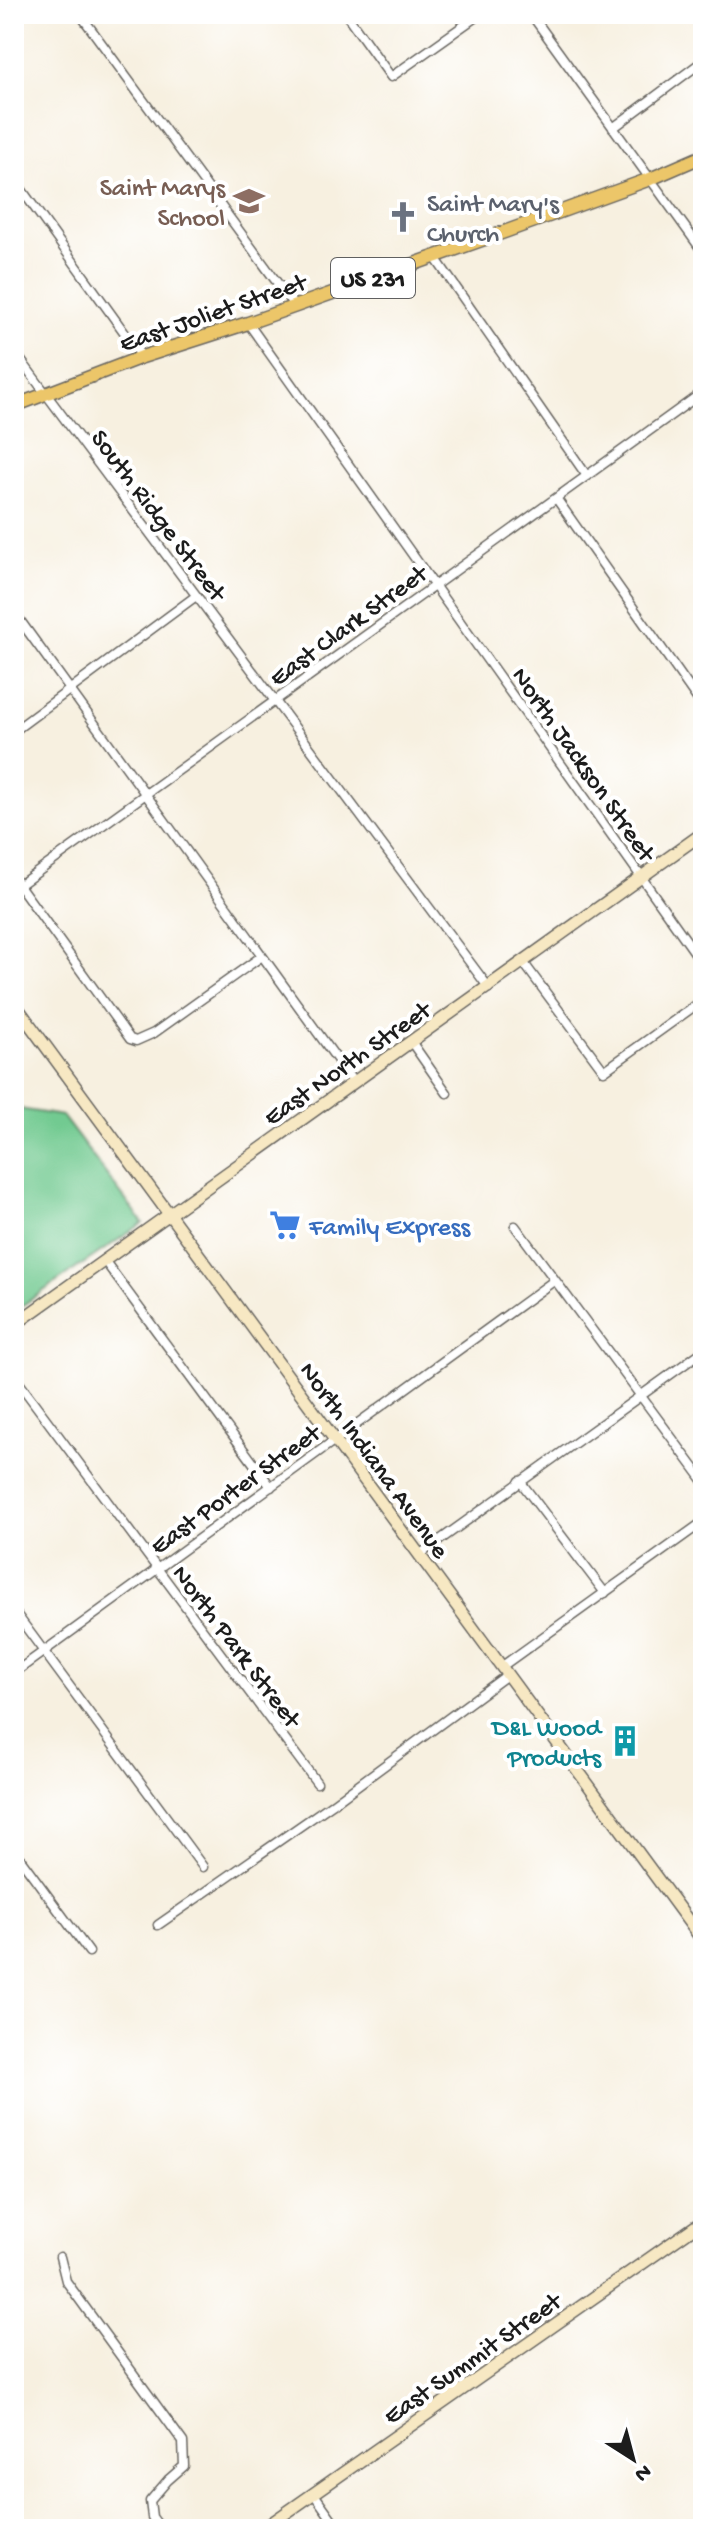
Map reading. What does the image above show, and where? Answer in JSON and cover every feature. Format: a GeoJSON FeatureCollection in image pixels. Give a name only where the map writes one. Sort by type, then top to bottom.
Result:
{"type":"FeatureCollection","features":[{"type":"Feature","properties":{"kind":"main road","name":"US 231"},"geometry":{"type":"LineString","coordinates":[[650,179],[703,156]]}},
{"type":"Feature","properties":{"kind":"main road","name":"East Joliet Street"},"geometry":{"type":"LineString","coordinates":[[14,406],[142,357],[295,307],[650,179]]}},
{"type":"Feature","properties":{"kind":"street"},"geometry":{"type":"LineString","coordinates":[[80,14],[295,307]]}},
{"type":"Feature","properties":{"kind":"street"},"geometry":{"type":"LineString","coordinates":[[346,14],[391,77],[480,14]]}},
{"type":"Feature","properties":{"kind":"street"},"geometry":{"type":"LineString","coordinates":[[531,14],[703,252]]}},
{"type":"Feature","properties":{"kind":"street"},"geometry":{"type":"LineString","coordinates":[[613,128],[703,61]]}},
{"type":"Feature","properties":{"kind":"street"},"geometry":{"type":"LineString","coordinates":[[14,179],[142,357]]}},
{"type":"Feature","properties":{"kind":"street"},"geometry":{"type":"LineString","coordinates":[[434,256],[587,476]]}},
{"type":"Feature","properties":{"kind":"street","name":"North Jackson Street"},"geometry":{"type":"LineString","coordinates":[[248,323],[703,964]]}},
{"type":"Feature","properties":{"kind":"street","name":"South Ridge Street"},"geometry":{"type":"LineString","coordinates":[[14,351],[489,988]]}},
{"type":"Feature","properties":{"kind":"street","name":"East Clark Street"},"geometry":{"type":"LineString","coordinates":[[16,884],[146,794],[703,392]]}},
{"type":"Feature","properties":{"kind":"street"},"geometry":{"type":"LineString","coordinates":[[556,498],[703,707]]}},
{"type":"Feature","properties":{"kind":"street"},"geometry":{"type":"LineString","coordinates":[[14,731],[196,596]]}},
{"type":"Feature","properties":{"kind":"street"},"geometry":{"type":"LineString","coordinates":[[14,612],[354,1083]]}},
{"type":"Feature","properties":{"kind":"street","name":"East North Street"},"geometry":{"type":"LineString","coordinates":[[14,1325],[703,833]]}},
{"type":"Feature","properties":{"kind":"street"},"geometry":{"type":"LineString","coordinates":[[16,884],[130,1039],[136,1041],[154,1033],[262,956]]}},
{"type":"Feature","properties":{"kind":"street"},"geometry":{"type":"LineString","coordinates":[[523,962],[604,1071],[703,1000]]}},
{"type":"Feature","properties":{"kind":"street","name":"North Indiana Avenue"},"geometry":{"type":"LineString","coordinates":[[14,1003],[703,1941]]}},
{"type":"Feature","properties":{"kind":"street"},"geometry":{"type":"LineString","coordinates":[[412,1043],[447,1093]]}},
{"type":"Feature","properties":{"kind":"street"},"geometry":{"type":"LineString","coordinates":[[515,1226],[703,1480]]}},
{"type":"Feature","properties":{"kind":"street"},"geometry":{"type":"LineString","coordinates":[[104,1260],[271,1487]]}},
{"type":"Feature","properties":{"kind":"street","name":"East Porter Street"},"geometry":{"type":"LineString","coordinates":[[14,1673],[555,1280]]}},
{"type":"Feature","properties":{"kind":"street"},"geometry":{"type":"LineString","coordinates":[[419,1555],[640,1393],[703,1351]]}},
{"type":"Feature","properties":{"kind":"street","name":"North Park Street"},"geometry":{"type":"LineString","coordinates":[[14,1376],[317,1783]]}},
{"type":"Feature","properties":{"kind":"street"},"geometry":{"type":"LineString","coordinates":[[520,1481],[605,1593]]}},
{"type":"Feature","properties":{"kind":"street"},"geometry":{"type":"LineString","coordinates":[[158,1925],[332,1804],[605,1593],[703,1522]]}},
{"type":"Feature","properties":{"kind":"street"},"geometry":{"type":"LineString","coordinates":[[14,1611],[203,1867]]}},
{"type":"Feature","properties":{"kind":"street"},"geometry":{"type":"LineString","coordinates":[[14,1850],[89,1952]]}},
{"type":"Feature","properties":{"kind":"street","name":"East Summit Street"},"geometry":{"type":"LineString","coordinates":[[263,2529],[703,2221]]}},
{"type":"Feature","properties":{"kind":"street"},"geometry":{"type":"LineString","coordinates":[[60,2257],[66,2281],[183,2442],[184,2466],[150,2501],[152,2517],[161,2529]]}},
{"type":"Feature","properties":{"kind":"street"},"geometry":{"type":"LineString","coordinates":[[314,2494],[339,2529]]}},
{"type":"Feature","properties":{"kind":"green space"},"geometry":{"type":"Polygon","coordinates":[[[14,1108],[62,1116],[143,1223],[14,1311],[14,1108]]]}},
{"type":"Feature","properties":{"kind":"place","name":"Saint Marys School"},"geometry":{"type":"Point","coordinates":[249,201]}},
{"type":"Feature","properties":{"kind":"place","name":"Saint Mary's Church"},"geometry":{"type":"Point","coordinates":[403,217]}},
{"type":"Feature","properties":{"kind":"place","name":"Family Express"},"geometry":{"type":"Point","coordinates":[285,1225]}},
{"type":"Feature","properties":{"kind":"place","name":"D&L Wood Products"},"geometry":{"type":"Point","coordinates":[625,1741]}}]}
